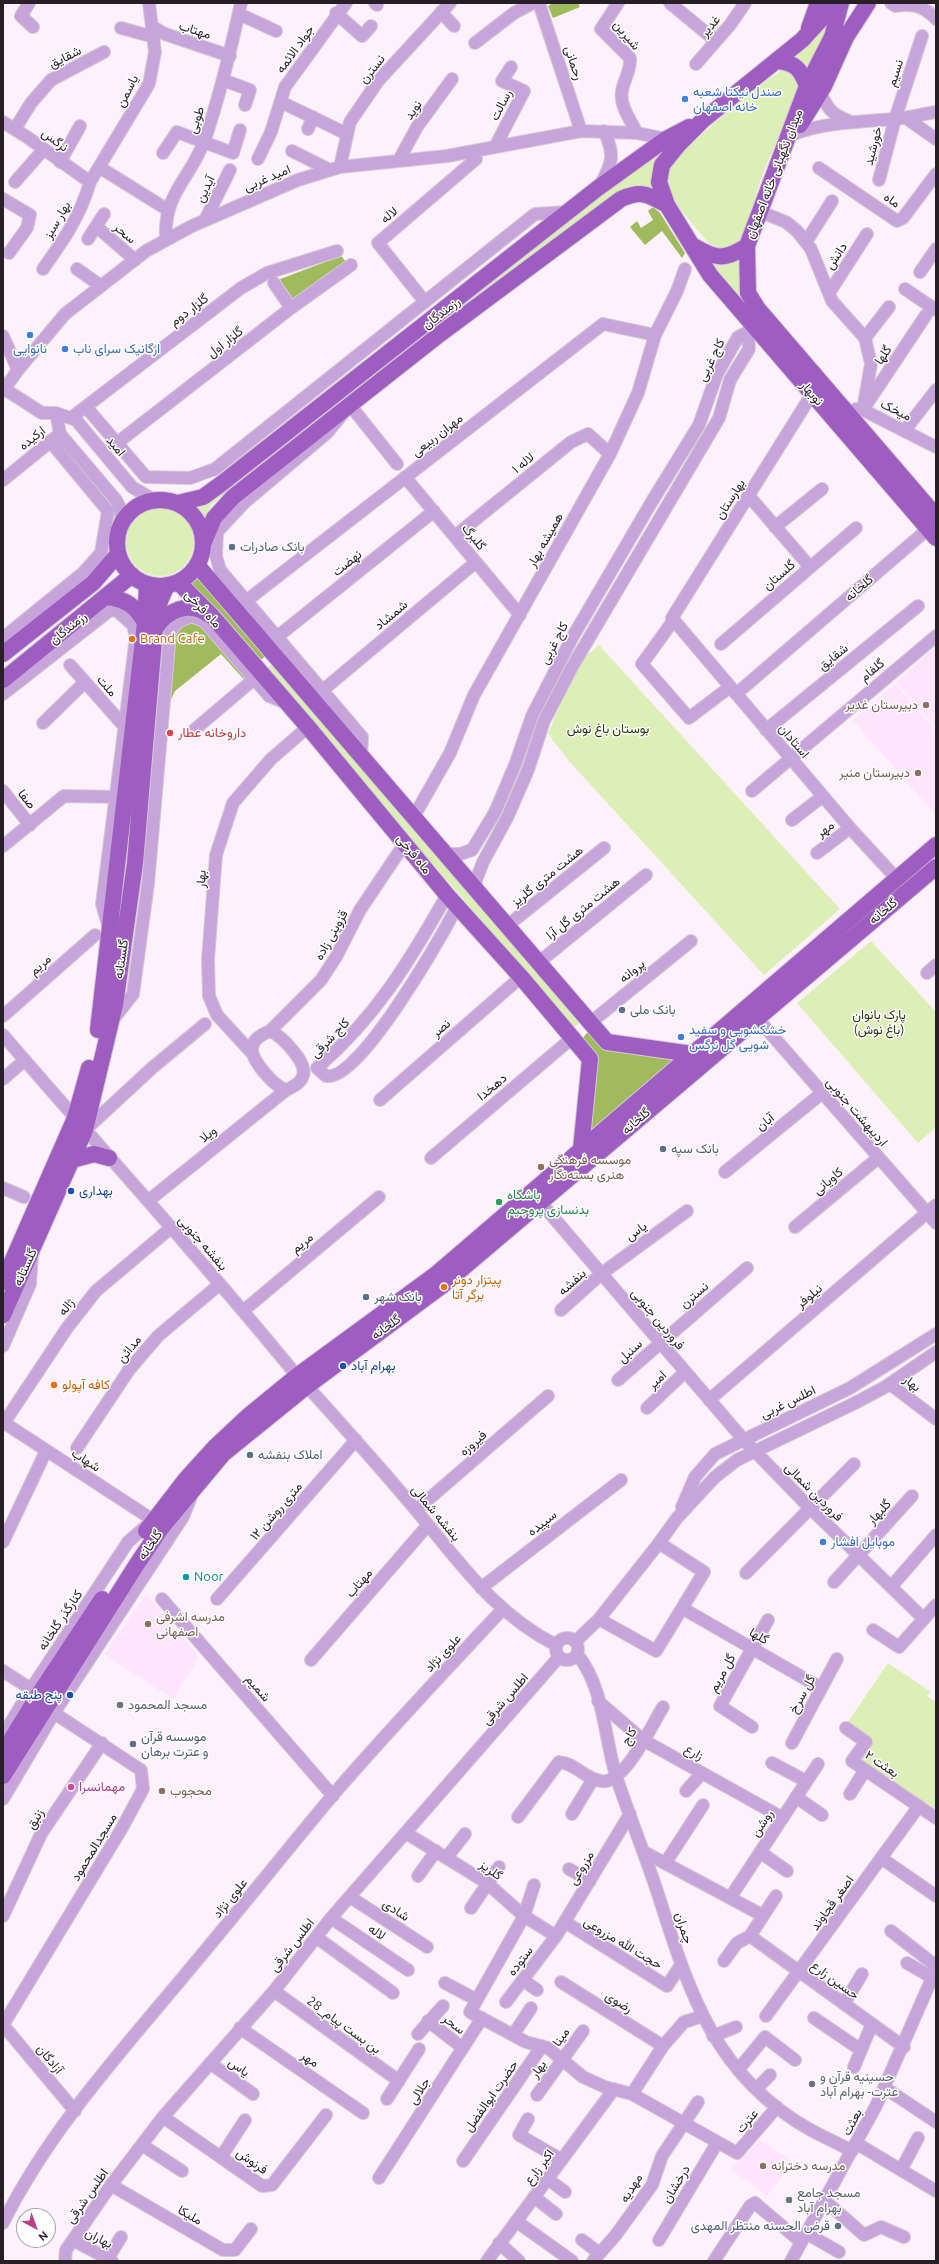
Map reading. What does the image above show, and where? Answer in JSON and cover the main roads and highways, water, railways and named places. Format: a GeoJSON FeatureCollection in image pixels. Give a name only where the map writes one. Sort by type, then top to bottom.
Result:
{"type":"FeatureCollection","features":[{"type":"Feature","properties":{"kind":"main road"},"geometry":{"type":"LineString","coordinates":[[806,35],[818,3]]}},
{"type":"Feature","properties":{"kind":"main road","name":"میدان نگهبانی خانه اصفهان"},"geometry":{"type":"LineString","coordinates":[[836,3],[806,35],[778,61],[703,120],[666,158],[662,165],[659,182],[667,205],[692,245],[708,254],[717,257],[727,257],[747,246],[790,140],[813,89],[832,37],[841,3]]}},
{"type":"Feature","properties":{"kind":"main road"},"geometry":{"type":"LineString","coordinates":[[778,61],[788,62],[796,66],[813,89],[868,3]]}},
{"type":"Feature","properties":{"kind":"main road","name":"رزمندگان"},"geometry":{"type":"LineString","coordinates":[[178,503],[203,497],[221,484],[598,188],[666,139],[703,120]]}},
{"type":"Feature","properties":{"kind":"main road","name":"رزمندگان"},"geometry":{"type":"LineString","coordinates":[[204,542],[214,518],[233,497],[440,334],[621,200],[632,194],[642,193],[667,205]]}},
{"type":"Feature","properties":{"kind":"main road","name":"نوبهار"},"geometry":{"type":"LineString","coordinates":[[692,245],[710,275],[752,321],[812,394],[934,522]]}},
{"type":"Feature","properties":{"kind":"main road","name":"نوبهار"},"geometry":{"type":"LineString","coordinates":[[747,246],[746,278],[752,321],[841,406],[934,522]]}},
{"type":"Feature","properties":{"kind":"main road"},"geometry":{"type":"LineString","coordinates":[[154,500],[166,500],[178,503],[189,509],[197,519],[202,530],[204,542],[202,554],[197,565],[189,575],[172,584],[147,585],[132,576],[124,566],[118,554],[118,533],[122,523],[135,508],[154,500]]}},
{"type":"Feature","properties":{"kind":"main road","name":"رزمندگان"},"geometry":{"type":"LineString","coordinates":[[3,654],[93,583],[118,554]]}},
{"type":"Feature","properties":{"kind":"main road","name":"ماه فرخی"},"geometry":{"type":"LineString","coordinates":[[197,565],[274,657],[607,1042],[692,1054]]}},
{"type":"Feature","properties":{"kind":"main road","name":"رزمندگان"},"geometry":{"type":"LineString","coordinates":[[3,680],[132,576]]}},
{"type":"Feature","properties":{"kind":"main road","name":"ماه فرخی"},"geometry":{"type":"LineString","coordinates":[[172,584],[212,616],[256,675],[286,703],[308,727],[457,907],[521,977],[590,1059],[581,1149]]}},
{"type":"Feature","properties":{"kind":"main road","name":"گلستانه"},"geometry":{"type":"LineString","coordinates":[[3,1282],[26,1247],[72,1160],[101,1018],[103,934],[150,626],[160,601],[172,584]]}},
{"type":"Feature","properties":{"kind":"main road","name":"گلستانه"},"geometry":{"type":"LineString","coordinates":[[3,1316],[26,1247],[80,1124],[110,1023],[135,863],[150,626],[147,585]]}},
{"type":"Feature","properties":{"kind":"main road"},"geometry":{"type":"LineString","coordinates":[[106,597],[119,598],[130,603],[140,612],[150,626],[180,608],[202,610],[212,616]]}},
{"type":"Feature","properties":{"kind":"main road"},"geometry":{"type":"LineString","coordinates":[[256,675],[274,657]]}},
{"type":"Feature","properties":{"kind":"main road","name":"گلخانه"},"geometry":{"type":"LineString","coordinates":[[8,1756],[162,1527],[228,1450],[302,1381],[435,1275],[936,845]]}},
{"type":"Feature","properties":{"kind":"main road","name":"گلخانه"},"geometry":{"type":"LineString","coordinates":[[3,1776],[8,1756],[41,1691],[153,1520],[216,1446],[247,1417],[443,1285],[936,867]]}},
{"type":"Feature","properties":{"kind":"main road"},"geometry":{"type":"LineString","coordinates":[[572,1038],[590,1023]]}},
{"type":"Feature","properties":{"kind":"main road"},"geometry":{"type":"LineString","coordinates":[[72,1160],[94,1154],[109,1158]]}},
{"type":"Feature","properties":{"kind":"main road"},"geometry":{"type":"LineString","coordinates":[[8,1756],[34,1746]]}},
{"type":"Feature","properties":{"kind":"place","name":"صندل نیکتا شعبه خانه اصفهان"},"geometry":{"type":"Point","coordinates":[685,99]}},
{"type":"Feature","properties":{"kind":"place","name":"نانوایی"},"geometry":{"type":"Point","coordinates":[30,335]}},
{"type":"Feature","properties":{"kind":"place","name":"ارگانیک سرای ناب"},"geometry":{"type":"Point","coordinates":[65,349]}},
{"type":"Feature","properties":{"kind":"place","name":"بانک صادرات"},"geometry":{"type":"Point","coordinates":[232,547]}},
{"type":"Feature","properties":{"kind":"place","name":"Brand Cafe"},"geometry":{"type":"Point","coordinates":[132,639]}},
{"type":"Feature","properties":{"kind":"place","name":"دبیرستان غدیر"},"geometry":{"type":"Point","coordinates":[926,705]}},
{"type":"Feature","properties":{"kind":"place","name":"داروخانه عطار"},"geometry":{"type":"Point","coordinates":[170,733]}},
{"type":"Feature","properties":{"kind":"place","name":"دبیرستان منیر"},"geometry":{"type":"Point","coordinates":[918,773]}},
{"type":"Feature","properties":{"kind":"place","name":"بانک ملی"},"geometry":{"type":"Point","coordinates":[622,1010]}},
{"type":"Feature","properties":{"kind":"place","name":"خشکشویی و سفید شویی گل نرگس"},"geometry":{"type":"Point","coordinates":[681,1037]}},
{"type":"Feature","properties":{"kind":"place","name":"بانک سپه"},"geometry":{"type":"Point","coordinates":[663,1149]}},
{"type":"Feature","properties":{"kind":"place","name":"موسسه فرهنگی هنری بسته‌نگار"},"geometry":{"type":"Point","coordinates":[541,1167]}},
{"type":"Feature","properties":{"kind":"place","name":"بهداری"},"geometry":{"type":"Point","coordinates":[71,1191]}},
{"type":"Feature","properties":{"kind":"place","name":"باشگاه بدنسازی پروجیم"},"geometry":{"type":"Point","coordinates":[499,1202]}},
{"type":"Feature","properties":{"kind":"place","name":"پیتزار دونر برگر آتا"},"geometry":{"type":"Point","coordinates":[444,1287]}},
{"type":"Feature","properties":{"kind":"place","name":"بانک شهر"},"geometry":{"type":"Point","coordinates":[366,1297]}},
{"type":"Feature","properties":{"kind":"place","name":"بهرام آباد"},"geometry":{"type":"Point","coordinates":[343,1366]}},
{"type":"Feature","properties":{"kind":"place","name":"کافه آپولو"},"geometry":{"type":"Point","coordinates":[54,1385]}},
{"type":"Feature","properties":{"kind":"place","name":"املاک بنفشه"},"geometry":{"type":"Point","coordinates":[250,1455]}},
{"type":"Feature","properties":{"kind":"place","name":"موبایل افشار"},"geometry":{"type":"Point","coordinates":[823,1542]}},
{"type":"Feature","properties":{"kind":"place","name":"Noor"},"geometry":{"type":"Point","coordinates":[186,1577]}},
{"type":"Feature","properties":{"kind":"place","name":"مدرسه اشرفی اصفهانی"},"geometry":{"type":"Point","coordinates":[148,1624]}},
{"type":"Feature","properties":{"kind":"place","name":"پنج طبقه"},"geometry":{"type":"Point","coordinates":[70,1695]}},
{"type":"Feature","properties":{"kind":"place","name":"مسجد المحمود"},"geometry":{"type":"Point","coordinates":[120,1705]}},
{"type":"Feature","properties":{"kind":"place","name":"موسسه قرآن و عترت برهان"},"geometry":{"type":"Point","coordinates":[133,1744]}},
{"type":"Feature","properties":{"kind":"place","name":"مهمانسرا"},"geometry":{"type":"Point","coordinates":[71,1787]}},
{"type":"Feature","properties":{"kind":"place","name":"محجوب"},"geometry":{"type":"Point","coordinates":[162,1791]}},
{"type":"Feature","properties":{"kind":"place","name":"حسینیه قرآن و عترت- بهرام آباد"},"geometry":{"type":"Point","coordinates":[812,2084]}},
{"type":"Feature","properties":{"kind":"place","name":"مدرسه دخترانه"},"geometry":{"type":"Point","coordinates":[763,2166]}},
{"type":"Feature","properties":{"kind":"place","name":"مسجد جامع بهرام آباد"},"geometry":{"type":"Point","coordinates":[789,2200]}},
{"type":"Feature","properties":{"kind":"place","name":"قرض الحسنه منتظر المهدی"},"geometry":{"type":"Point","coordinates":[838,2226]}},
{"type":"Feature","properties":{"kind":"park label","name":"بوستان باغ نوش"},"geometry":{"type":"Point","coordinates":[608,729]}},
{"type":"Feature","properties":{"kind":"park label","name":"پارک بانوان (باغ نوش)"},"geometry":{"type":"Point","coordinates":[879,1022]}}]}
